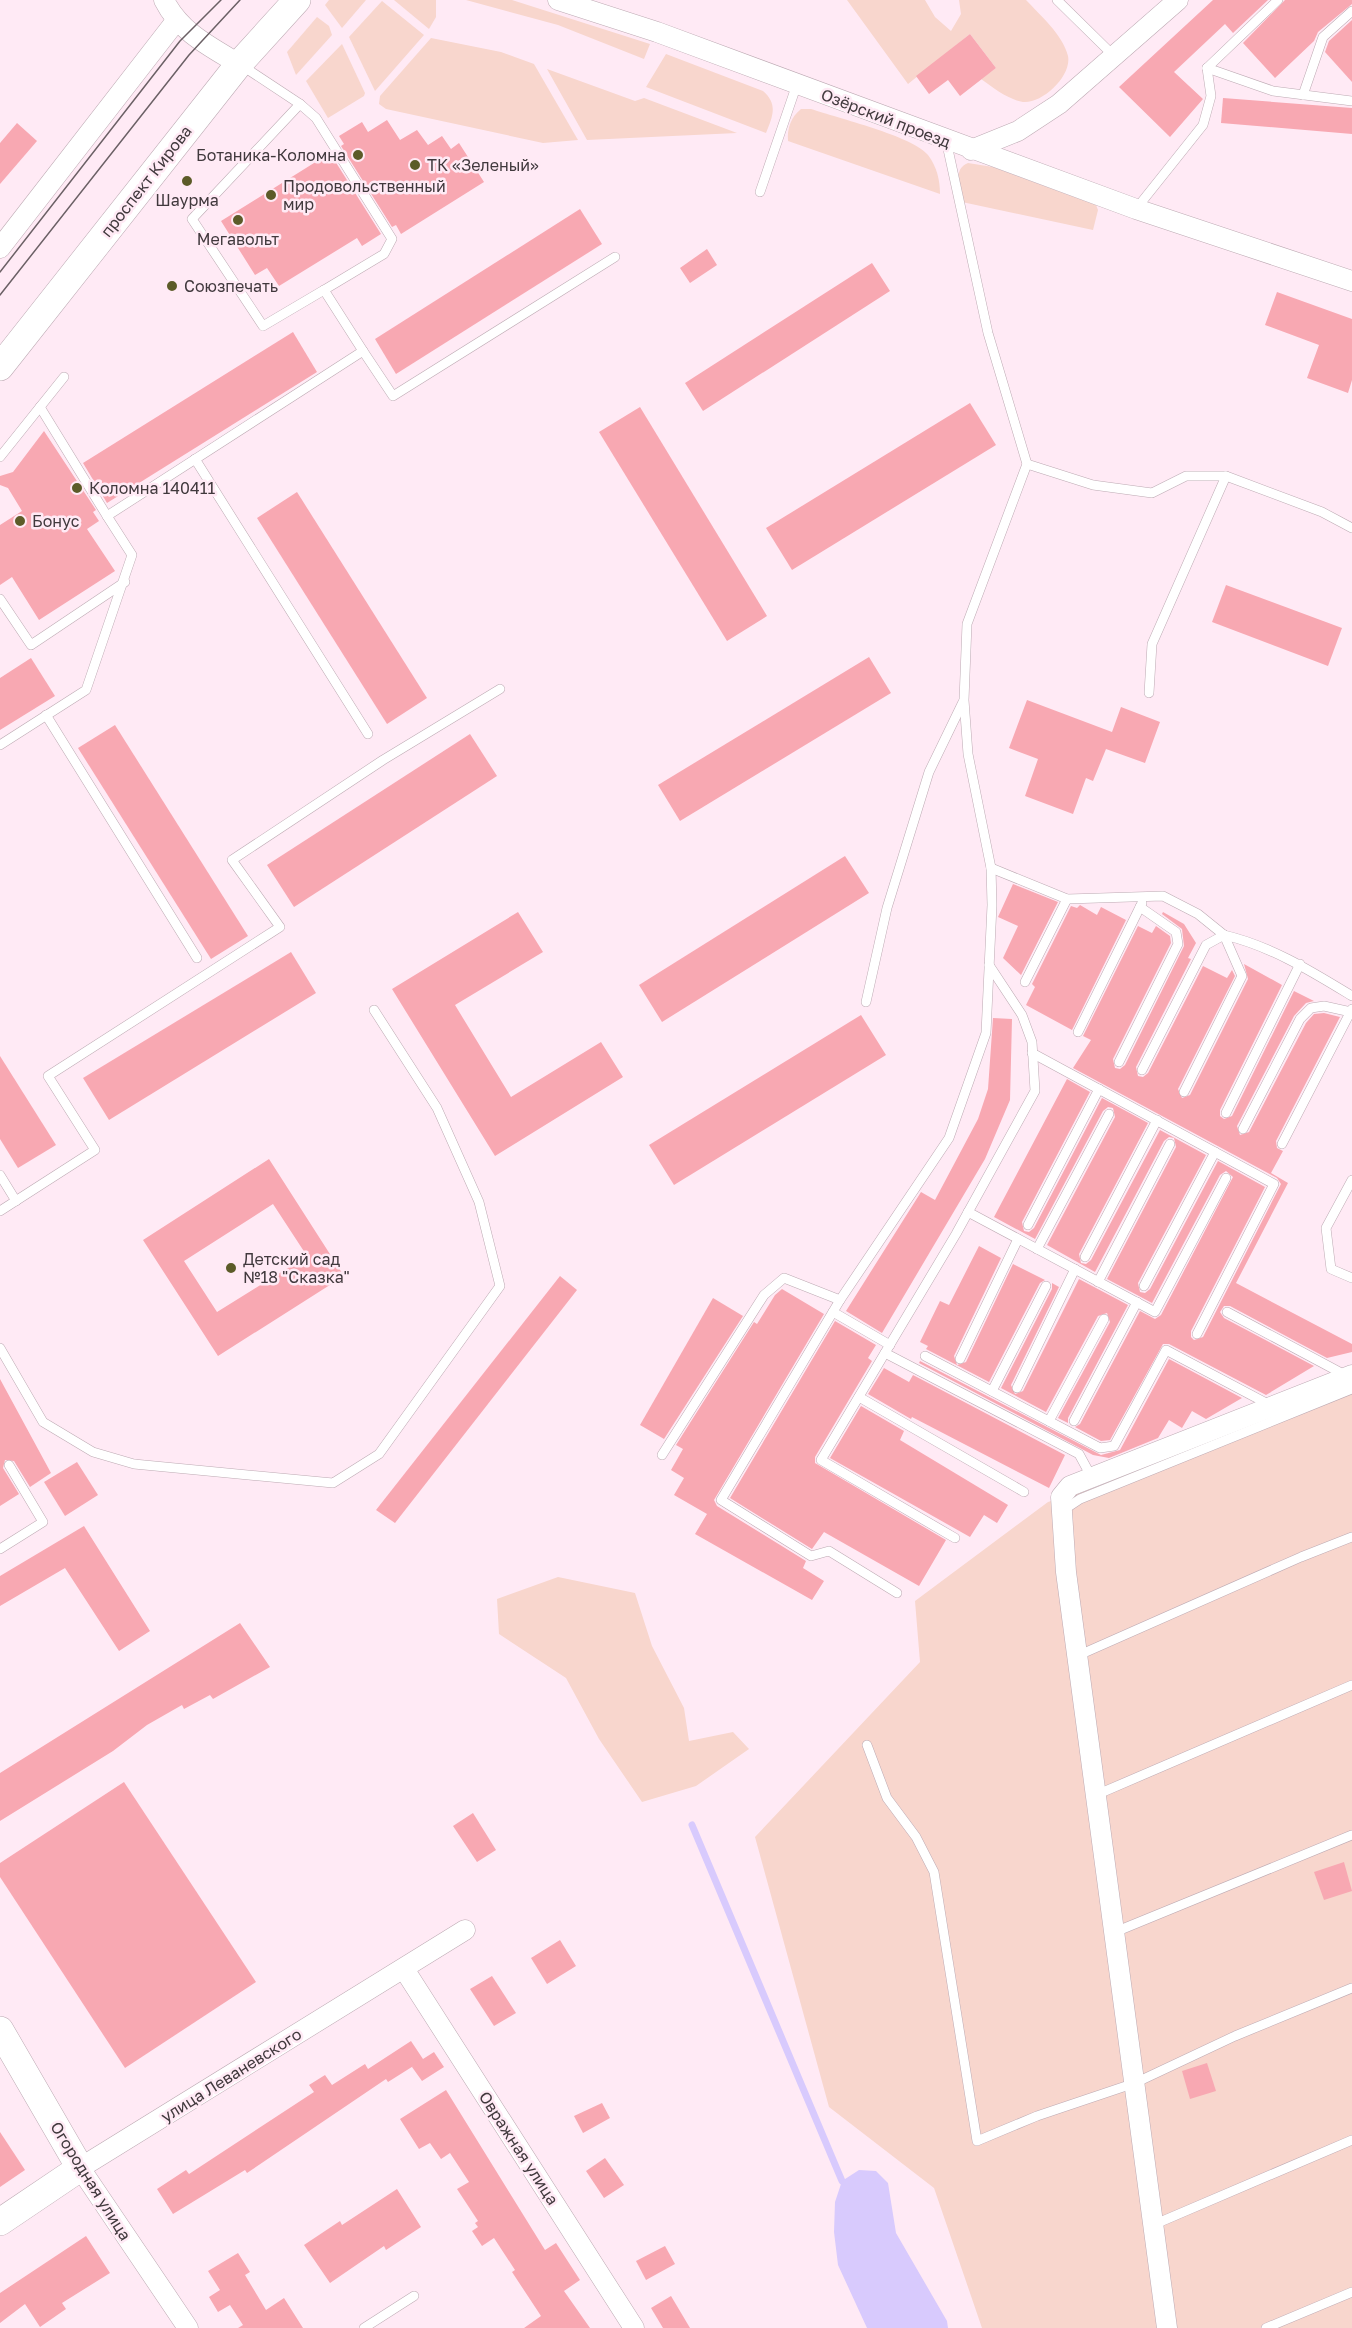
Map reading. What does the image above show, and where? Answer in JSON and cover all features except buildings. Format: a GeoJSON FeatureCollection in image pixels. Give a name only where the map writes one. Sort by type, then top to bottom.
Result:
{"type":"FeatureCollection","features":[{"type":"Feature","properties":{"kind":"main road","name":"проспект Кирова"},"geometry":{"type":"LineString","coordinates":[[0,367],[239,64],[297,0]]}},
{"type":"Feature","properties":{"kind":"main road","name":"Огородная улица"},"geometry":{"type":"LineString","coordinates":[[0,2030],[80,2168]]}},
{"type":"Feature","properties":{"kind":"main road","name":"улица Леваневского"},"geometry":{"type":"LineString","coordinates":[[0,2223],[80,2168]]}},
{"type":"Feature","properties":{"kind":"street","name":"Озёрский проезд"},"geometry":{"type":"LineString","coordinates":[[558,0],[657,32],[972,150],[1018,131],[1059,104],[1178,0]]}},
{"type":"Feature","properties":{"kind":"street"},"geometry":{"type":"LineString","coordinates":[[0,248],[169,6],[201,42],[239,64]]}},
{"type":"Feature","properties":{"kind":"street"},"geometry":{"type":"LineString","coordinates":[[972,150],[1136,209],[1352,281]]}},
{"type":"Feature","properties":{"kind":"street"},"geometry":{"type":"LineString","coordinates":[[1167,2328],[1065,1572],[1062,1497],[1070,1486],[1272,1406],[1350,1380]]}},
{"type":"Feature","properties":{"kind":"street","name":"улица Леваневского"},"geometry":{"type":"LineString","coordinates":[[80,2168],[465,1930]]}},
{"type":"Feature","properties":{"kind":"street","name":"Овражная улица"},"geometry":{"type":"LineString","coordinates":[[404,1969],[634,2328]]}},
{"type":"Feature","properties":{"kind":"street","name":"Огородная улица"},"geometry":{"type":"LineString","coordinates":[[80,2168],[188,2328]]}},
{"type":"Feature","properties":{"kind":"lane"},"geometry":{"type":"LineString","coordinates":[[1057,0],[1115,57]]}},
{"type":"Feature","properties":{"kind":"lane"},"geometry":{"type":"LineString","coordinates":[[1207,68],[1278,0]]}},
{"type":"Feature","properties":{"kind":"lane"},"geometry":{"type":"LineString","coordinates":[[1303,95],[1323,37],[1352,11]]}},
{"type":"Feature","properties":{"kind":"lane"},"geometry":{"type":"LineString","coordinates":[[239,64],[300,104],[316,118],[392,238],[384,254],[263,326],[192,219],[300,104]]}},
{"type":"Feature","properties":{"kind":"lane"},"geometry":{"type":"LineString","coordinates":[[1207,68],[1273,91],[1352,101]]}},
{"type":"Feature","properties":{"kind":"lane"},"geometry":{"type":"LineString","coordinates":[[1136,209],[1203,125],[1211,96],[1207,68]]}},
{"type":"Feature","properties":{"kind":"lane"},"geometry":{"type":"LineString","coordinates":[[760,192],[797,84]]}},
{"type":"Feature","properties":{"kind":"lane"},"geometry":{"type":"LineString","coordinates":[[897,1593],[829,1551],[811,1556],[721,1500],[840,1300],[949,1138],[986,1033],[991,868],[968,754],[964,700],[966,624],[1027,464],[988,333],[946,140]]}},
{"type":"Feature","properties":{"kind":"lane"},"geometry":{"type":"LineString","coordinates":[[324,290],[393,396],[615,257]]}},
{"type":"Feature","properties":{"kind":"lane"},"geometry":{"type":"LineString","coordinates":[[107,516],[363,351]]}},
{"type":"Feature","properties":{"kind":"lane"},"geometry":{"type":"LineString","coordinates":[[0,457],[64,377]]}},
{"type":"Feature","properties":{"kind":"lane"},"geometry":{"type":"LineString","coordinates":[[0,745],[86,690],[125,582],[132,555],[40,407]]}},
{"type":"Feature","properties":{"kind":"lane"},"geometry":{"type":"LineString","coordinates":[[195,459],[368,734]]}},
{"type":"Feature","properties":{"kind":"lane"},"geometry":{"type":"LineString","coordinates":[[1027,464],[1093,485],[1152,492],[1186,477],[1226,476],[1322,512],[1352,528]]}},
{"type":"Feature","properties":{"kind":"lane"},"geometry":{"type":"LineString","coordinates":[[1149,693],[1152,644],[1226,476]]}},
{"type":"Feature","properties":{"kind":"lane"},"geometry":{"type":"LineString","coordinates":[[0,599],[31,645],[125,582]]}},
{"type":"Feature","properties":{"kind":"lane"},"geometry":{"type":"LineString","coordinates":[[0,1211],[95,1150],[48,1076],[280,927],[232,860],[383,760],[500,689]]}},
{"type":"Feature","properties":{"kind":"lane"},"geometry":{"type":"LineString","coordinates":[[866,1002],[888,908],[929,772],[964,700]]}},
{"type":"Feature","properties":{"kind":"lane"},"geometry":{"type":"LineString","coordinates":[[46,715],[197,958]]}},
{"type":"Feature","properties":{"kind":"lane"},"geometry":{"type":"LineString","coordinates":[[991,868],[1067,899],[1163,896],[1198,914],[1224,935],[1248,941],[1300,964],[1352,996]]}},
{"type":"Feature","properties":{"kind":"lane"},"geometry":{"type":"LineString","coordinates":[[1078,1032],[1146,895]]}},
{"type":"Feature","properties":{"kind":"lane"},"geometry":{"type":"LineString","coordinates":[[1025,982],[1067,899]]}},
{"type":"Feature","properties":{"kind":"lane"},"geometry":{"type":"LineString","coordinates":[[1119,1062],[1178,944],[1176,932],[1140,907]]}},
{"type":"Feature","properties":{"kind":"lane"},"geometry":{"type":"LineString","coordinates":[[1142,1070],[1206,945],[1224,935]]}},
{"type":"Feature","properties":{"kind":"lane"},"geometry":{"type":"LineString","coordinates":[[1184,1092],[1242,976],[1224,935]]}},
{"type":"Feature","properties":{"kind":"lane"},"geometry":{"type":"LineString","coordinates":[[1226,1113],[1300,964]]}},
{"type":"Feature","properties":{"kind":"lane"},"geometry":{"type":"LineString","coordinates":[[955,1538],[821,1460],[968,1212],[1035,1091],[1032,1042],[1022,1015],[989,965]]}},
{"type":"Feature","properties":{"kind":"lane"},"geometry":{"type":"LineString","coordinates":[[1243,1129],[1300,1019],[1311,1008],[1324,1006],[1351,1010],[1282,1144]]}},
{"type":"Feature","properties":{"kind":"lane"},"geometry":{"type":"LineString","coordinates":[[0,1348],[44,1422],[93,1452],[134,1464],[333,1483],[379,1454],[500,1286],[479,1202],[437,1108],[374,1010]]}},
{"type":"Feature","properties":{"kind":"lane"},"geometry":{"type":"LineString","coordinates":[[1032,1053],[1274,1184],[1197,1334]]}},
{"type":"Feature","properties":{"kind":"lane"},"geometry":{"type":"LineString","coordinates":[[1028,1225],[1099,1089]]}},
{"type":"Feature","properties":{"kind":"lane"},"geometry":{"type":"LineString","coordinates":[[1037,1249],[1109,1114]]}},
{"type":"Feature","properties":{"kind":"lane"},"geometry":{"type":"LineString","coordinates":[[1085,1257],[1157,1120]]}},
{"type":"Feature","properties":{"kind":"lane"},"geometry":{"type":"LineString","coordinates":[[1098,1282],[1170,1144]]}},
{"type":"Feature","properties":{"kind":"lane"},"geometry":{"type":"LineString","coordinates":[[1144,1286],[1215,1152]]}},
{"type":"Feature","properties":{"kind":"lane"},"geometry":{"type":"LineString","coordinates":[[0,1175],[16,1200]]}},
{"type":"Feature","properties":{"kind":"lane"},"geometry":{"type":"LineString","coordinates":[[968,1212],[1155,1312],[1226,1178]]}},
{"type":"Feature","properties":{"kind":"lane"},"geometry":{"type":"LineString","coordinates":[[1352,1180],[1326,1228],[1331,1269],[1352,1278]]}},
{"type":"Feature","properties":{"kind":"lane"},"geometry":{"type":"LineString","coordinates":[[960,1359],[1018,1239]]}},
{"type":"Feature","properties":{"kind":"lane"},"geometry":{"type":"LineString","coordinates":[[1017,1388],[1075,1269]]}},
{"type":"Feature","properties":{"kind":"lane"},"geometry":{"type":"LineString","coordinates":[[662,1455],[764,1295],[784,1278],[840,1300]]}},
{"type":"Feature","properties":{"kind":"lane"},"geometry":{"type":"LineString","coordinates":[[992,1391],[1046,1286]]}},
{"type":"Feature","properties":{"kind":"lane"},"geometry":{"type":"LineString","coordinates":[[1074,1421],[1137,1302]]}},
{"type":"Feature","properties":{"kind":"lane"},"geometry":{"type":"LineString","coordinates":[[833,1312],[887,1349],[1079,1454],[1092,1478]]}},
{"type":"Feature","properties":{"kind":"lane"},"geometry":{"type":"LineString","coordinates":[[1227,1312],[1350,1380]]}},
{"type":"Feature","properties":{"kind":"lane"},"geometry":{"type":"LineString","coordinates":[[1049,1421],[1104,1319]]}},
{"type":"Feature","properties":{"kind":"lane"},"geometry":{"type":"LineString","coordinates":[[926,1356],[1100,1448],[1114,1446],[1166,1350],[1272,1406]]}},
{"type":"Feature","properties":{"kind":"lane"},"geometry":{"type":"LineString","coordinates":[[1062,1511],[1080,1499],[1350,1380]]}},
{"type":"Feature","properties":{"kind":"lane"},"geometry":{"type":"LineString","coordinates":[[859,1397],[1024,1492]]}},
{"type":"Feature","properties":{"kind":"lane"},"geometry":{"type":"LineString","coordinates":[[0,1549],[43,1522],[9,1465]]}},
{"type":"Feature","properties":{"kind":"lane"},"geometry":{"type":"LineString","coordinates":[[1077,1656],[1301,1557],[1352,1537]]}},
{"type":"Feature","properties":{"kind":"lane"},"geometry":{"type":"LineString","coordinates":[[1096,1795],[1352,1685]]}},
{"type":"Feature","properties":{"kind":"lane"},"geometry":{"type":"LineString","coordinates":[[867,1745],[887,1798],[916,1837],[934,1872],[977,2141],[1037,2116],[1135,2083],[1235,2036],[1352,1988]]}},
{"type":"Feature","properties":{"kind":"lane"},"geometry":{"type":"LineString","coordinates":[[1114,1932],[1352,1835]]}},
{"type":"Feature","properties":{"kind":"lane"},"geometry":{"type":"LineString","coordinates":[[1154,2225],[1352,2140]]}},
{"type":"Feature","properties":{"kind":"lane"},"geometry":{"type":"LineString","coordinates":[[1266,2328],[1352,2292]]}},
{"type":"Feature","properties":{"kind":"lane"},"geometry":{"type":"LineString","coordinates":[[364,2328],[414,2296]]}},
{"type":"Feature","properties":{"kind":"shaded area"},"geometry":{"type":"Polygon","coordinates":[[[329,0],[366,0],[342,28],[325,5],[329,0]]]}},
{"type":"Feature","properties":{"kind":"shaded area"},"geometry":{"type":"Polygon","coordinates":[[[394,0],[436,0],[436,17],[429,29],[394,0]]]}},
{"type":"Feature","properties":{"kind":"shaded area"},"geometry":{"type":"Polygon","coordinates":[[[466,0],[512,0],[650,44],[644,59],[558,25],[466,0]]]}},
{"type":"Feature","properties":{"kind":"shaded area"},"geometry":{"type":"Polygon","coordinates":[[[847,0],[925,0],[935,17],[951,31],[961,14],[959,0],[1026,0],[1061,40],[1068,56],[1068,64],[1061,80],[1047,94],[1031,101],[1018,101],[1001,93],[981,79],[996,68],[970,34],[908,84],[847,0]]]}},
{"type":"Feature","properties":{"kind":"shaded area"},"geometry":{"type":"Polygon","coordinates":[[[382,1],[424,35],[375,91],[349,37],[382,1]]]}},
{"type":"Feature","properties":{"kind":"shaded area"},"geometry":{"type":"Polygon","coordinates":[[[317,17],[329,26],[332,35],[296,75],[287,52],[317,17]]]}},
{"type":"Feature","properties":{"kind":"shaded area"},"geometry":{"type":"Polygon","coordinates":[[[431,38],[501,52],[534,64],[578,140],[543,143],[386,109],[379,104],[380,96],[431,38]]]}},
{"type":"Feature","properties":{"kind":"shaded area"},"geometry":{"type":"Polygon","coordinates":[[[342,44],[365,93],[364,96],[328,118],[306,81],[342,44]]]}},
{"type":"Feature","properties":{"kind":"shaded area"},"geometry":{"type":"Polygon","coordinates":[[[666,54],[763,91],[771,101],[773,110],[766,133],[646,87],[666,54]]]}},
{"type":"Feature","properties":{"kind":"shaded area"},"geometry":{"type":"Polygon","coordinates":[[[547,69],[635,101],[644,98],[737,133],[587,140],[547,69]]]}},
{"type":"Feature","properties":{"kind":"shaded area"},"geometry":{"type":"Polygon","coordinates":[[[801,109],[811,109],[874,128],[920,148],[934,164],[939,179],[940,194],[788,141],[790,123],[801,109]]]}},
{"type":"Feature","properties":{"kind":"shaded area"},"geometry":{"type":"Polygon","coordinates":[[[968,163],[993,167],[1096,205],[1098,210],[1093,230],[962,202],[959,175],[963,166],[968,163]]]}},
{"type":"Feature","properties":{"kind":"shaded area"},"geometry":{"type":"Polygon","coordinates":[[[1352,1380],[1352,2328],[982,2328],[934,2188],[829,2107],[755,1837],[920,1662],[915,1601],[1048,1502],[1096,1487],[1352,1380]]]}},
{"type":"Feature","properties":{"kind":"shaded area"},"geometry":{"type":"Polygon","coordinates":[[[558,1577],[635,1593],[652,1646],[684,1708],[689,1741],[733,1732],[749,1749],[696,1786],[642,1802],[599,1739],[566,1678],[499,1634],[497,1599],[558,1577]]]}},
{"type":"Feature","properties":{"kind":"shaded area"},"geometry":{"type":"Polygon","coordinates":[[[859,2170],[876,2171],[888,2183],[896,2233],[947,2321],[948,2328],[867,2328],[838,2265],[834,2232],[835,2202],[842,2181],[859,2170]]]}},
{"type":"Feature","properties":{"kind":"waterway"},"geometry":{"type":"LineString","coordinates":[[692,1825],[842,2181]]}},
{"type":"Feature","properties":{"kind":"tram line"},"geometry":{"type":"LineString","coordinates":[[0,272],[180,41],[221,0]]}},
{"type":"Feature","properties":{"kind":"tram line"},"geometry":{"type":"LineString","coordinates":[[0,295],[189,55],[240,0]]}},
{"type":"Feature","properties":{"kind":"place","name":"Ботаника-Коломна"},"geometry":{"type":"Point","coordinates":[358,155]}},
{"type":"Feature","properties":{"kind":"place","name":"ТК «Зеленый»"},"geometry":{"type":"Point","coordinates":[415,165]}},
{"type":"Feature","properties":{"kind":"place","name":"Шаурма"},"geometry":{"type":"Point","coordinates":[187,181]}},
{"type":"Feature","properties":{"kind":"place","name":"Продовольственный мир"},"geometry":{"type":"Point","coordinates":[271,195]}},
{"type":"Feature","properties":{"kind":"place","name":"Мегавольт"},"geometry":{"type":"Point","coordinates":[238,220]}},
{"type":"Feature","properties":{"kind":"place","name":"Союзпечать"},"geometry":{"type":"Point","coordinates":[172,286]}},
{"type":"Feature","properties":{"kind":"place","name":"Коломна 140411"},"geometry":{"type":"Point","coordinates":[77,488]}},
{"type":"Feature","properties":{"kind":"place","name":"Бонус"},"geometry":{"type":"Point","coordinates":[20,521]}},
{"type":"Feature","properties":{"kind":"place","name":"Детский сад №18 \"Сказка\""},"geometry":{"type":"Point","coordinates":[231,1268]}}]}
